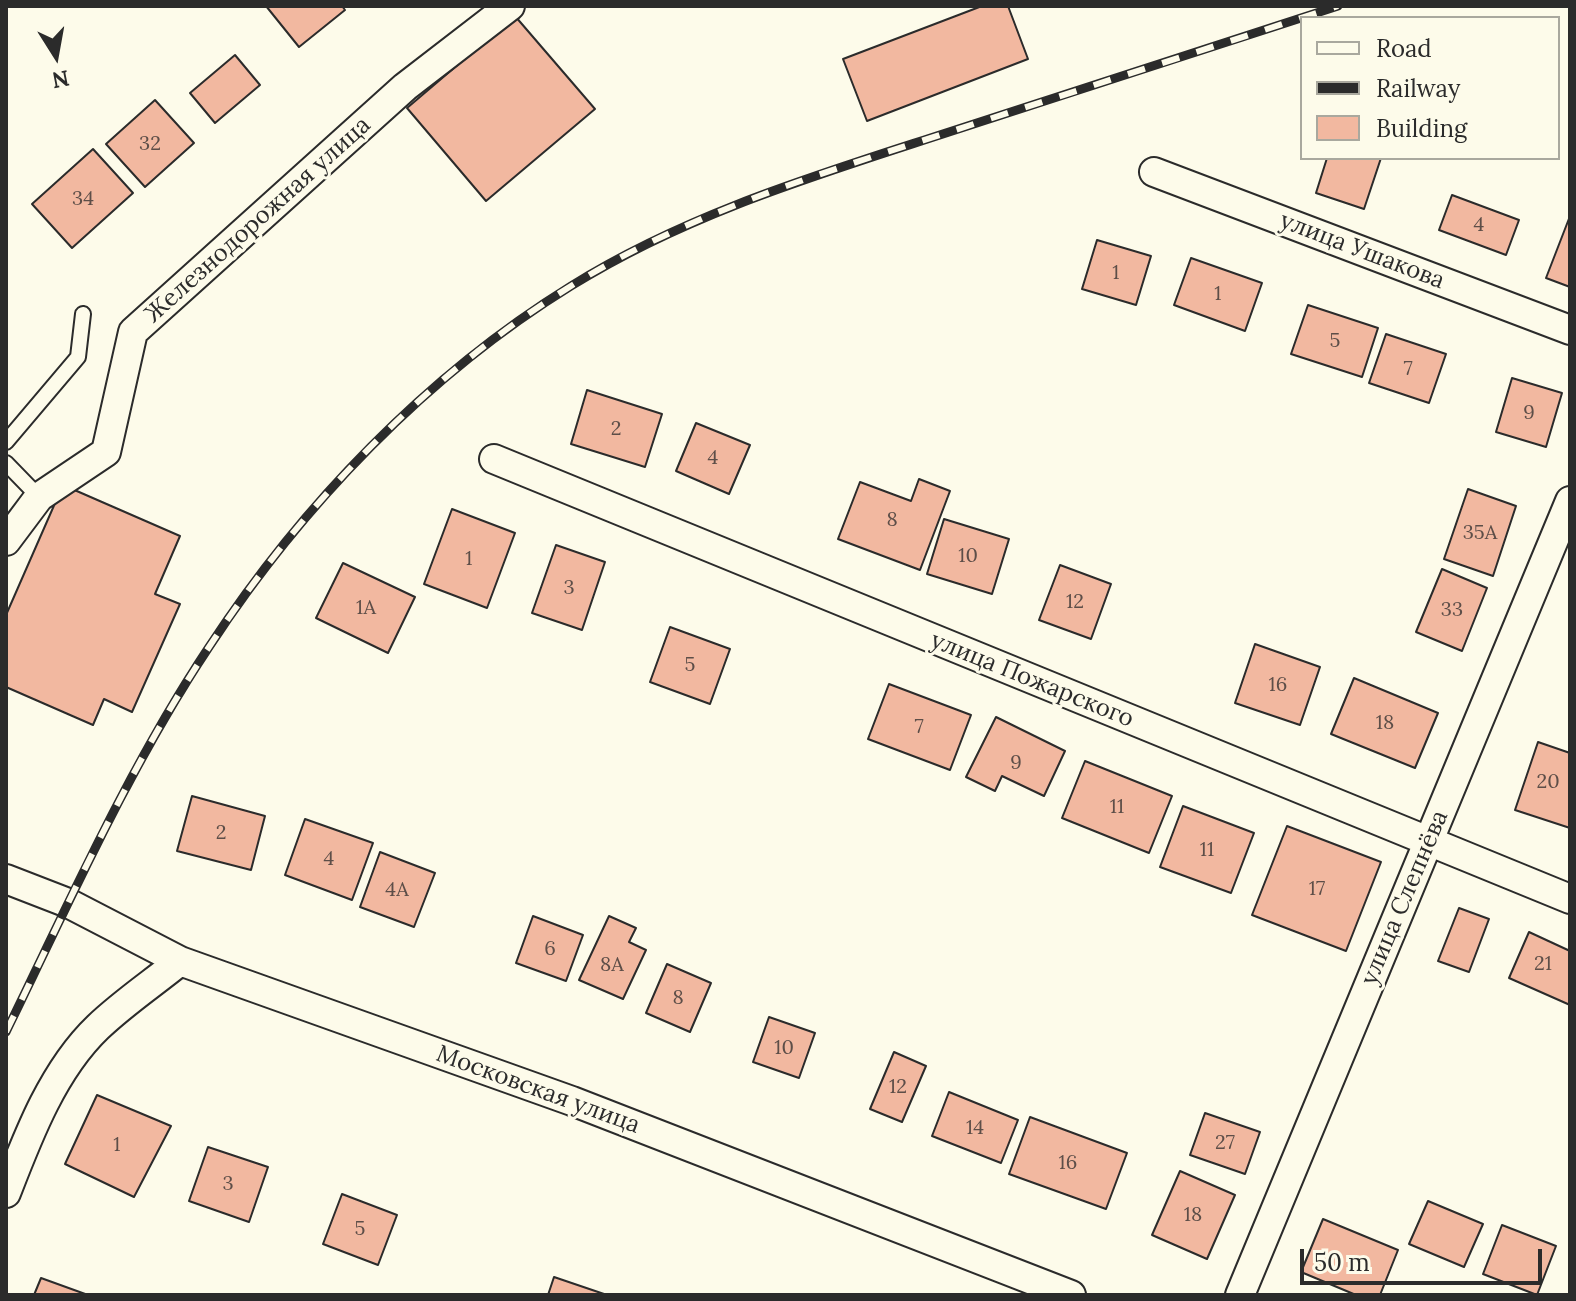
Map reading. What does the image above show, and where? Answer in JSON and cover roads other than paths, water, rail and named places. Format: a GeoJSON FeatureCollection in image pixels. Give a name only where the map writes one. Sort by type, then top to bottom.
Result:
{"type":"FeatureCollection","features":[{"type":"Feature","properties":{"kind":"street","name":"Железнодорожная улица"},"geometry":{"type":"LineString","coordinates":[[6,541],[39,497],[106,452],[133,332],[405,87],[510,6]]}},
{"type":"Feature","properties":{"kind":"street","name":"улица Ушакова"},"geometry":{"type":"LineString","coordinates":[[1154,172],[1570,330]]}},
{"type":"Feature","properties":{"kind":"street","name":"улица Пожарского"},"geometry":{"type":"LineString","coordinates":[[494,459],[1570,899]]}},
{"type":"Feature","properties":{"kind":"street","name":"улица Слепнёва"},"geometry":{"type":"LineString","coordinates":[[1240,1295],[1570,501]]}},
{"type":"Feature","properties":{"kind":"street","name":"Московская улица"},"geometry":{"type":"LineString","coordinates":[[7,877],[68,903],[180,961],[572,1101],[1071,1295]]}},
{"type":"Feature","properties":{"kind":"street"},"geometry":{"type":"LineString","coordinates":[[6,1193],[29,1133],[65,1069],[96,1028],[180,961]]}},
{"type":"Feature","properties":{"kind":"lane"},"geometry":{"type":"LineString","coordinates":[[6,442],[78,357],[83,314]]}},
{"type":"Feature","properties":{"kind":"lane"},"geometry":{"type":"LineString","coordinates":[[6,463],[39,497]]}},
{"type":"Feature","properties":{"kind":"railway"},"geometry":{"type":"LineString","coordinates":[[1307,16],[1338,6]]}},
{"type":"Feature","properties":{"kind":"railway"},"geometry":{"type":"LineString","coordinates":[[6,1032],[152,740],[245,594],[326,494],[418,402],[467,360],[571,286],[661,237],[708,216],[852,164],[1300,18]]}}]}
